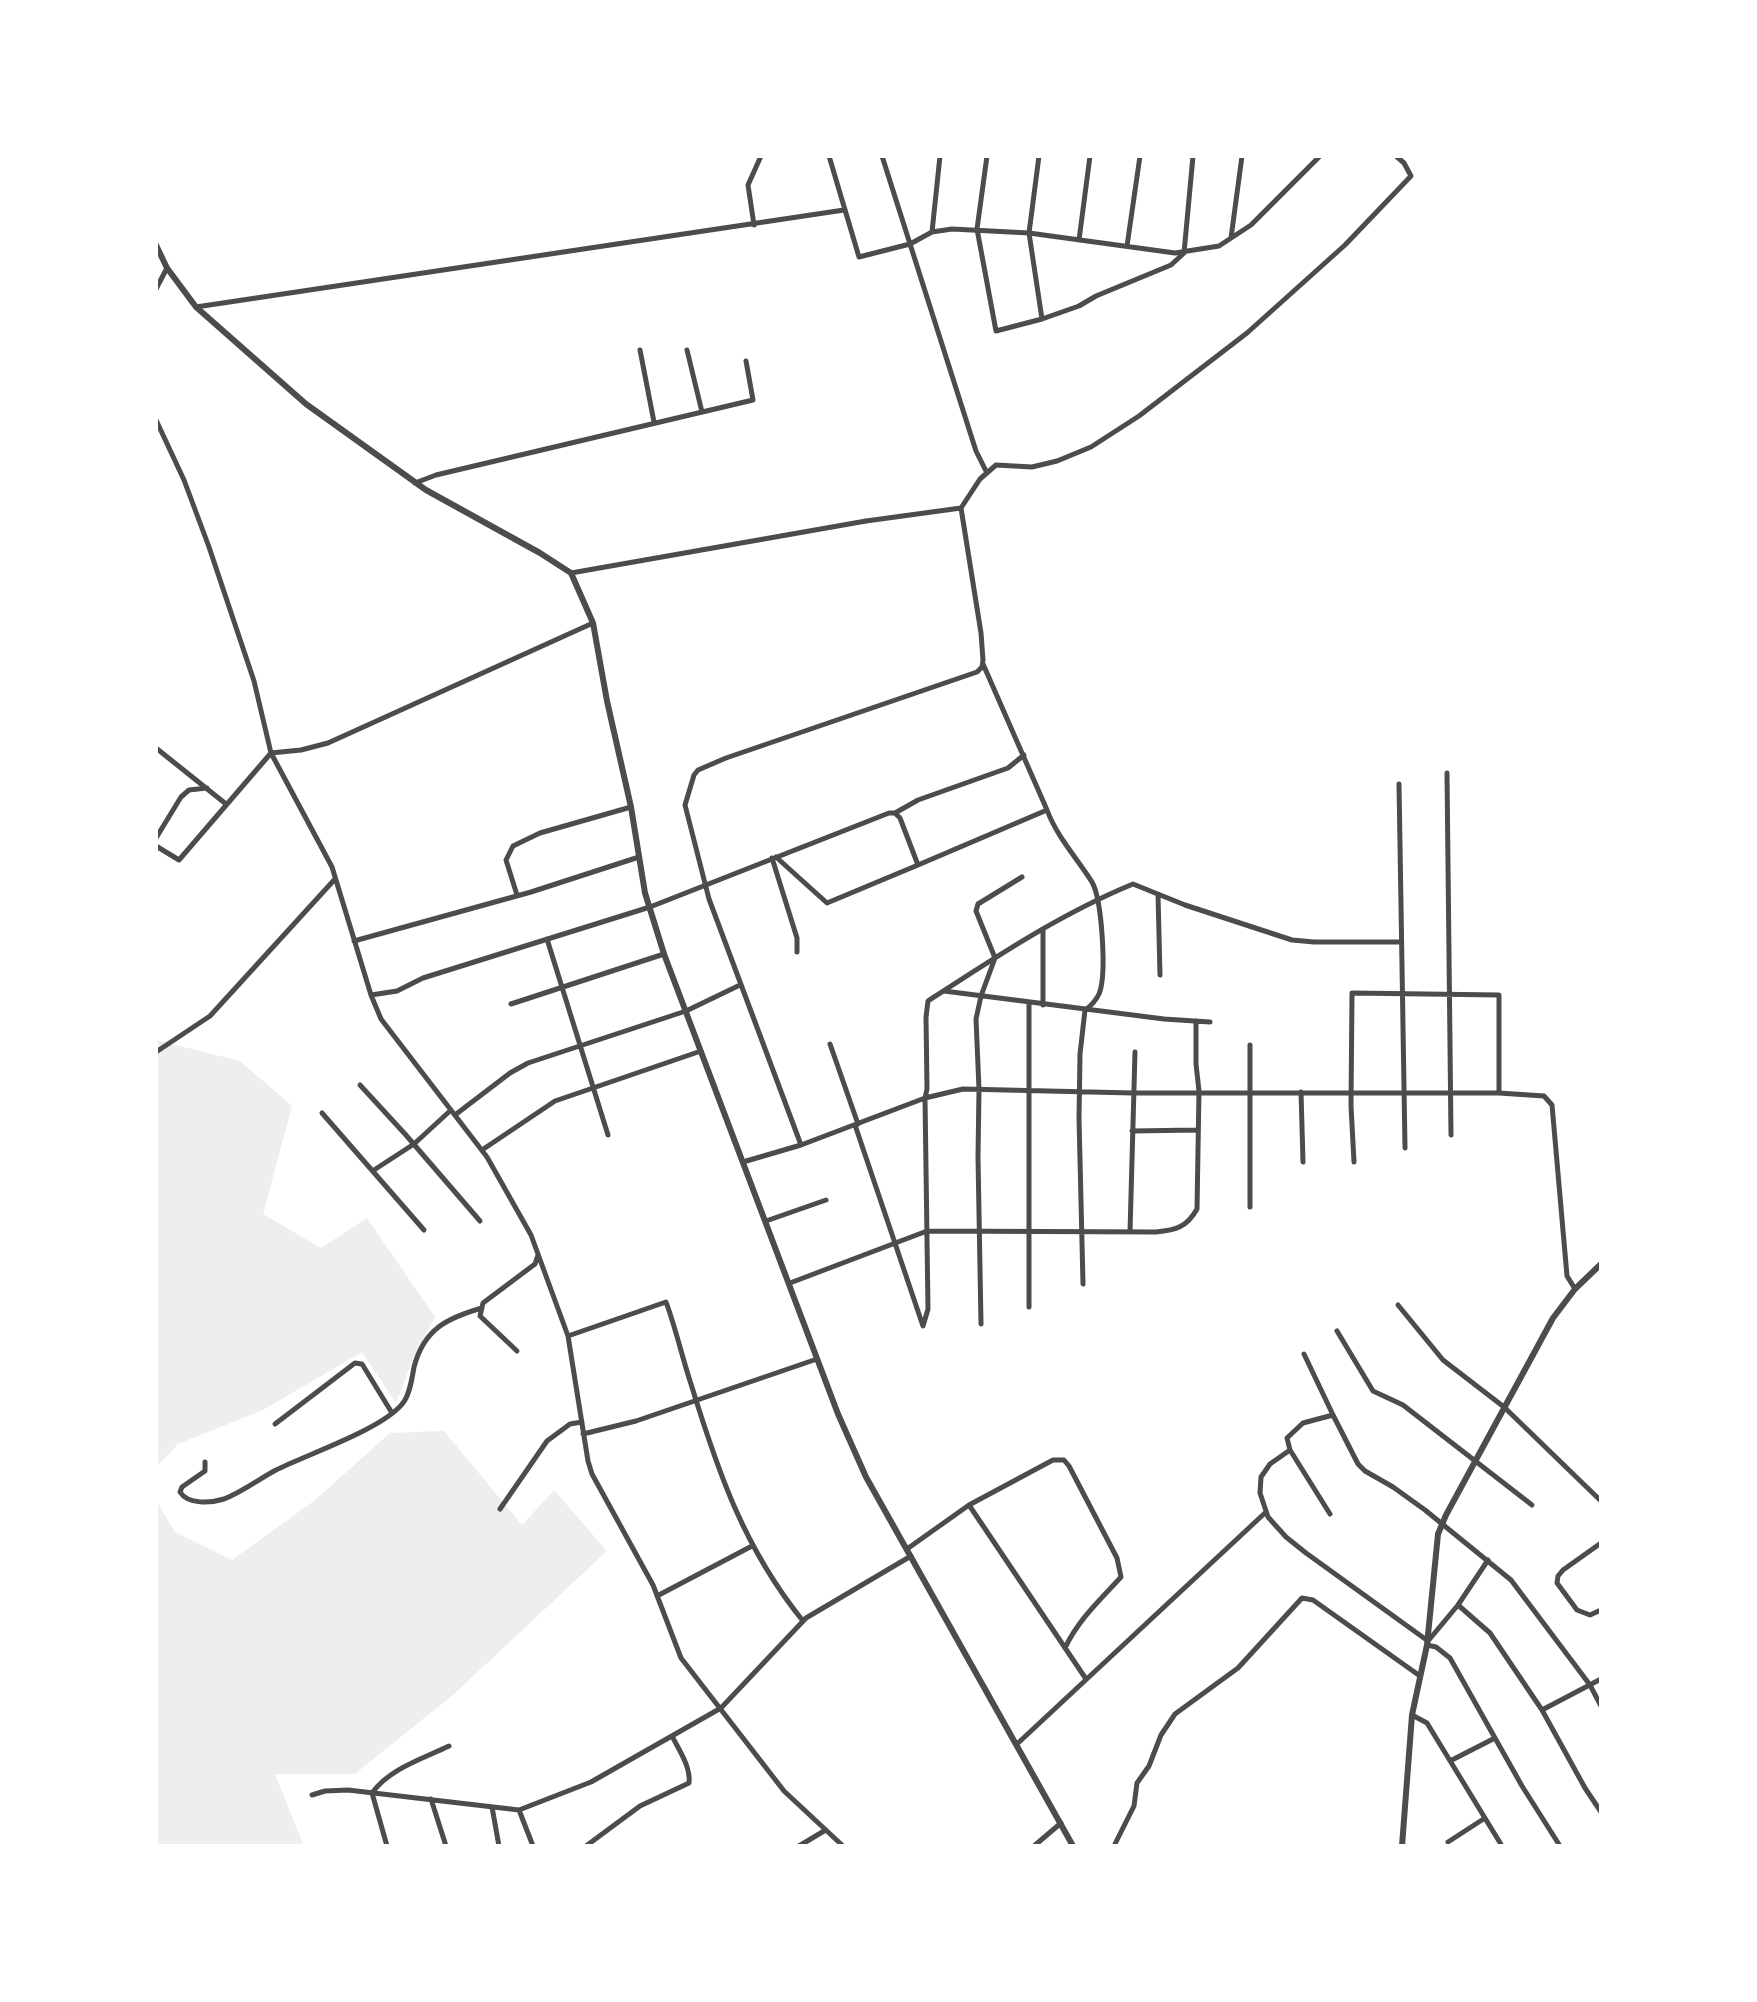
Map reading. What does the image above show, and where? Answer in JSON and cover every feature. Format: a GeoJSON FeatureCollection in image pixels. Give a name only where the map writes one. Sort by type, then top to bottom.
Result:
{"type":"FeatureCollection","features":[{"type":"Feature","properties":{"kind":"street"},"geometry":{"type":"LineString","coordinates":[[754,225],[748,185],[761,156]]}},
{"type":"Feature","properties":{"kind":"street"},"geometry":{"type":"LineString","coordinates":[[829,156],[859,257],[910,244],[932,232],[952,229],[1029,233],[1184,253],[1219,246],[1251,225],[1320,156]]}},
{"type":"Feature","properties":{"kind":"street"},"geometry":{"type":"LineString","coordinates":[[882,156],[976,452],[987,473]]}},
{"type":"Feature","properties":{"kind":"street"},"geometry":{"type":"LineString","coordinates":[[932,232],[940,156]]}},
{"type":"Feature","properties":{"kind":"street"},"geometry":{"type":"LineString","coordinates":[[987,156],[977,229],[996,331],[1042,320],[1171,265],[1184,253],[1194,156]]}},
{"type":"Feature","properties":{"kind":"street"},"geometry":{"type":"LineString","coordinates":[[1039,156],[1029,233],[1042,320]]}},
{"type":"Feature","properties":{"kind":"street"},"geometry":{"type":"LineString","coordinates":[[1079,240],[1090,156]]}},
{"type":"Feature","properties":{"kind":"street"},"geometry":{"type":"LineString","coordinates":[[1127,246],[1140,156]]}},
{"type":"Feature","properties":{"kind":"street"},"geometry":{"type":"LineString","coordinates":[[1231,238],[1242,156]]}},
{"type":"Feature","properties":{"kind":"street"},"geometry":{"type":"LineString","coordinates":[[1083,1284],[1079,1143],[1080,1054],[1085,1010],[1091,1006],[1101,985],[1102,934],[1098,898],[1092,882],[1052,823],[983,663],[981,633],[961,508],[964,500],[996,465],[1032,467],[1057,461],[1091,447],[1139,416],[1236,342],[1345,244],[1411,176],[1404,163],[1396,156]]}},
{"type":"Feature","properties":{"kind":"street"},"geometry":{"type":"LineString","coordinates":[[196,307],[844,210]]}},
{"type":"Feature","properties":{"kind":"street"},"geometry":{"type":"LineString","coordinates":[[156,245],[167,268],[196,307],[306,404],[415,483],[571,573],[593,623],[639,857],[664,954],[838,1414],[866,1478],[1073,1846]]}},
{"type":"Feature","properties":{"kind":"street"},"geometry":{"type":"LineString","coordinates":[[156,289],[167,268]]}},
{"type":"Feature","properties":{"kind":"street"},"geometry":{"type":"LineString","coordinates":[[640,350],[654,422]]}},
{"type":"Feature","properties":{"kind":"street"},"geometry":{"type":"LineString","coordinates":[[687,350],[702,412]]}},
{"type":"Feature","properties":{"kind":"street"},"geometry":{"type":"LineString","coordinates":[[415,483],[436,475],[752,400],[746,361]]}},
{"type":"Feature","properties":{"kind":"street"},"geometry":{"type":"LineString","coordinates":[[156,420],[184,481],[209,547],[254,681],[271,753],[332,867],[371,995],[381,1019],[482,1150],[520,1215],[538,1255],[568,1336],[592,1474],[657,1597],[681,1658],[784,1791],[843,1846]]}},
{"type":"Feature","properties":{"kind":"street"},"geometry":{"type":"LineString","coordinates":[[571,573],[961,508]]}},
{"type":"Feature","properties":{"kind":"street"},"geometry":{"type":"LineString","coordinates":[[156,846],[179,860],[271,753],[301,750],[328,743],[593,623]]}},
{"type":"Feature","properties":{"kind":"street"},"geometry":{"type":"LineString","coordinates":[[801,1145],[705,884],[685,805],[694,775],[698,770],[778,740],[977,672],[983,663]]}},
{"type":"Feature","properties":{"kind":"street"},"geometry":{"type":"LineString","coordinates":[[156,748],[226,804]]}},
{"type":"Feature","properties":{"kind":"street"},"geometry":{"type":"LineString","coordinates":[[371,995],[397,991],[423,978],[650,907],[889,813],[895,813],[918,800],[1008,768],[1024,755]]}},
{"type":"Feature","properties":{"kind":"street"},"geometry":{"type":"LineString","coordinates":[[1447,773],[1451,1135]]}},
{"type":"Feature","properties":{"kind":"street"},"geometry":{"type":"LineString","coordinates":[[1399,784],[1405,1147]]}},
{"type":"Feature","properties":{"kind":"street"},"geometry":{"type":"LineString","coordinates":[[156,838],[181,797],[189,790],[207,788]]}},
{"type":"Feature","properties":{"kind":"street"},"geometry":{"type":"LineString","coordinates":[[517,895],[506,860],[513,846],[540,833],[631,807]]}},
{"type":"Feature","properties":{"kind":"street"},"geometry":{"type":"LineString","coordinates":[[774,858],[827,903],[1046,810]]}},
{"type":"Feature","properties":{"kind":"street"},"geometry":{"type":"LineString","coordinates":[[895,813],[900,818],[918,865]]}},
{"type":"Feature","properties":{"kind":"street"},"geometry":{"type":"LineString","coordinates":[[354,941],[639,857]]}},
{"type":"Feature","properties":{"kind":"street"},"geometry":{"type":"LineString","coordinates":[[774,858],[797,938],[797,952]]}},
{"type":"Feature","properties":{"kind":"street"},"geometry":{"type":"LineString","coordinates":[[981,1324],[976,1019],[995,958],[976,911],[978,904],[1022,877]]}},
{"type":"Feature","properties":{"kind":"street"},"geometry":{"type":"LineString","coordinates":[[156,1052],[210,1016],[335,879]]}},
{"type":"Feature","properties":{"kind":"street"},"geometry":{"type":"LineString","coordinates":[[830,1044],[923,1326],[928,1309],[925,1098],[928,1000],[1098,898],[1133,884],[1292,940],[1400,942]]}},
{"type":"Feature","properties":{"kind":"street"},"geometry":{"type":"LineString","coordinates":[[1158,894],[1160,975]]}},
{"type":"Feature","properties":{"kind":"street"},"geometry":{"type":"LineString","coordinates":[[1043,1004],[1044,929]]}},
{"type":"Feature","properties":{"kind":"street"},"geometry":{"type":"LineString","coordinates":[[547,939],[608,1135]]}},
{"type":"Feature","properties":{"kind":"street"},"geometry":{"type":"LineString","coordinates":[[511,1004],[664,954]]}},
{"type":"Feature","properties":{"kind":"street"},"geometry":{"type":"LineString","coordinates":[[374,1170],[414,1144],[453,1112],[528,1063],[686,1011],[740,985]]}},
{"type":"Feature","properties":{"kind":"street"},"geometry":{"type":"LineString","coordinates":[[944,990],[1085,1010],[1210,1022]]}},
{"type":"Feature","properties":{"kind":"street"},"geometry":{"type":"LineString","coordinates":[[1354,1162],[1351,1093],[1352,993],[1499,995],[1499,1093]]}},
{"type":"Feature","properties":{"kind":"street"},"geometry":{"type":"LineString","coordinates":[[1029,1003],[1029,1307]]}},
{"type":"Feature","properties":{"kind":"street"},"geometry":{"type":"LineString","coordinates":[[790,1283],[927,1231],[1174,1230],[1191,1219],[1197,1209],[1199,1091],[1196,1021]]}},
{"type":"Feature","properties":{"kind":"street"},"geometry":{"type":"LineString","coordinates":[[1250,1045],[1250,1207]]}},
{"type":"Feature","properties":{"kind":"street"},"geometry":{"type":"LineString","coordinates":[[482,1150],[555,1101],[701,1051]]}},
{"type":"Feature","properties":{"kind":"street"},"geometry":{"type":"LineString","coordinates":[[1130,1232],[1135,1052]]}},
{"type":"Feature","properties":{"kind":"street"},"geometry":{"type":"LineString","coordinates":[[360,1085],[480,1222]]}},
{"type":"Feature","properties":{"kind":"street"},"geometry":{"type":"LineString","coordinates":[[743,1162],[801,1145],[925,1098],[963,1089],[1133,1093],[1499,1093],[1544,1096],[1552,1105],[1567,1276],[1575,1290]]}},
{"type":"Feature","properties":{"kind":"street"},"geometry":{"type":"LineString","coordinates":[[1301,1092],[1303,1162]]}},
{"type":"Feature","properties":{"kind":"street"},"geometry":{"type":"LineString","coordinates":[[322,1113],[424,1230]]}},
{"type":"Feature","properties":{"kind":"street"},"geometry":{"type":"LineString","coordinates":[[1132,1130],[1197,1130]]}},
{"type":"Feature","properties":{"kind":"street"},"geometry":{"type":"LineString","coordinates":[[766,1221],[826,1200]]}},
{"type":"Feature","properties":{"kind":"street"},"geometry":{"type":"LineString","coordinates":[[517,1351],[480,1316],[483,1303],[535,1264],[538,1255]]}},
{"type":"Feature","properties":{"kind":"street"},"geometry":{"type":"LineString","coordinates":[[1402,1846],[1412,1715],[1427,1643],[1438,1534],[1553,1318],[1575,1290],[1601,1264]]}},
{"type":"Feature","properties":{"kind":"street"},"geometry":{"type":"LineString","coordinates":[[568,1336],[666,1302],[721,1474],[752,1546],[780,1593],[803,1621]]}},
{"type":"Feature","properties":{"kind":"street"},"geometry":{"type":"LineString","coordinates":[[1398,1305],[1443,1360],[1504,1407],[1601,1501]]}},
{"type":"Feature","properties":{"kind":"street"},"geometry":{"type":"LineString","coordinates":[[205,1462],[205,1471],[182,1487],[182,1497],[212,1502],[226,1498],[272,1472],[307,1458],[387,1418],[404,1402],[417,1357],[437,1326],[458,1315],[482,1308]]}},
{"type":"Feature","properties":{"kind":"street"},"geometry":{"type":"LineString","coordinates":[[1337,1331],[1373,1391],[1404,1405],[1532,1505]]}},
{"type":"Feature","properties":{"kind":"street"},"geometry":{"type":"LineString","coordinates":[[1304,1354],[1358,1464],[1442,1523],[1511,1580],[1590,1685],[1601,1706]]}},
{"type":"Feature","properties":{"kind":"street"},"geometry":{"type":"LineString","coordinates":[[583,1434],[636,1422],[817,1359]]}},
{"type":"Feature","properties":{"kind":"street"},"geometry":{"type":"LineString","coordinates":[[275,1424],[355,1363],[362,1364],[392,1413]]}},
{"type":"Feature","properties":{"kind":"street"},"geometry":{"type":"LineString","coordinates":[[1330,1514],[1290,1450],[1287,1438],[1303,1423],[1333,1415]]}},
{"type":"Feature","properties":{"kind":"street"},"geometry":{"type":"LineString","coordinates":[[500,1508],[547,1441],[570,1424],[582,1422]]}},
{"type":"Feature","properties":{"kind":"street"},"geometry":{"type":"LineString","coordinates":[[1290,1450],[1270,1464],[1262,1477],[1260,1493],[1266,1512],[1286,1537],[1306,1553],[1450,1658],[1522,1786],[1560,1846]]}},
{"type":"Feature","properties":{"kind":"street"},"geometry":{"type":"LineString","coordinates":[[312,1795],[337,1790],[519,1810],[591,1782],[721,1708],[803,1621],[909,1552],[969,1505],[1053,1460],[1064,1460],[1069,1466],[1118,1558],[1121,1577],[1081,1620],[1065,1648]]}},
{"type":"Feature","properties":{"kind":"street"},"geometry":{"type":"LineString","coordinates":[[969,1505],[1086,1679]]}},
{"type":"Feature","properties":{"kind":"street"},"geometry":{"type":"LineString","coordinates":[[1017,1744],[1266,1512]]}},
{"type":"Feature","properties":{"kind":"street"},"geometry":{"type":"LineString","coordinates":[[1601,1543],[1563,1570],[1557,1583],[1581,1613],[1590,1615],[1601,1610]]}},
{"type":"Feature","properties":{"kind":"street"},"geometry":{"type":"LineString","coordinates":[[657,1597],[752,1546]]}},
{"type":"Feature","properties":{"kind":"street"},"geometry":{"type":"LineString","coordinates":[[1427,1643],[1458,1605],[1488,1560]]}},
{"type":"Feature","properties":{"kind":"street"},"geometry":{"type":"LineString","coordinates":[[1114,1846],[1134,1806],[1137,1783],[1149,1766],[1161,1735],[1175,1714],[1238,1668],[1302,1598],[1313,1600],[1420,1676]]}},
{"type":"Feature","properties":{"kind":"street"},"geometry":{"type":"LineString","coordinates":[[1458,1605],[1490,1633],[1542,1710],[1601,1812]]}},
{"type":"Feature","properties":{"kind":"street"},"geometry":{"type":"LineString","coordinates":[[1542,1710],[1601,1679]]}},
{"type":"Feature","properties":{"kind":"street"},"geometry":{"type":"LineString","coordinates":[[1412,1715],[1427,1723],[1502,1846]]}},
{"type":"Feature","properties":{"kind":"street"},"geometry":{"type":"LineString","coordinates":[[586,1846],[640,1806],[689,1783],[687,1767],[673,1736]]}},
{"type":"Feature","properties":{"kind":"street"},"geometry":{"type":"LineString","coordinates":[[1450,1761],[1495,1738]]}},
{"type":"Feature","properties":{"kind":"street"},"geometry":{"type":"LineString","coordinates":[[372,1793],[393,1773],[449,1745]]}},
{"type":"Feature","properties":{"kind":"street"},"geometry":{"type":"LineString","coordinates":[[372,1793],[387,1846]]}},
{"type":"Feature","properties":{"kind":"street"},"geometry":{"type":"LineString","coordinates":[[431,1799],[446,1846]]}},
{"type":"Feature","properties":{"kind":"street"},"geometry":{"type":"LineString","coordinates":[[492,1807],[499,1846]]}},
{"type":"Feature","properties":{"kind":"street"},"geometry":{"type":"LineString","coordinates":[[519,1810],[533,1846]]}},
{"type":"Feature","properties":{"kind":"street"},"geometry":{"type":"LineString","coordinates":[[1448,1842],[1485,1818]]}},
{"type":"Feature","properties":{"kind":"street"},"geometry":{"type":"LineString","coordinates":[[1034,1846],[1061,1823]]}},
{"type":"Feature","properties":{"kind":"street"},"geometry":{"type":"LineString","coordinates":[[799,1846],[824,1831]]}},
{"type":"Feature","properties":{"kind":"shaded area"},"geometry":{"type":"Polygon","coordinates":[[[156,1040],[240,1061],[292,1106],[263,1214],[321,1248],[367,1218],[435,1317],[413,1359],[396,1403],[362,1352],[263,1410],[178,1444],[156,1467],[156,1040]]]}},
{"type":"Feature","properties":{"kind":"shaded area"},"geometry":{"type":"Polygon","coordinates":[[[444,1431],[522,1525],[554,1490],[607,1551],[454,1694],[355,1774],[275,1774],[304,1846],[156,1846],[156,1500],[175,1532],[232,1560],[315,1500],[390,1433],[444,1431]]]}}]}
